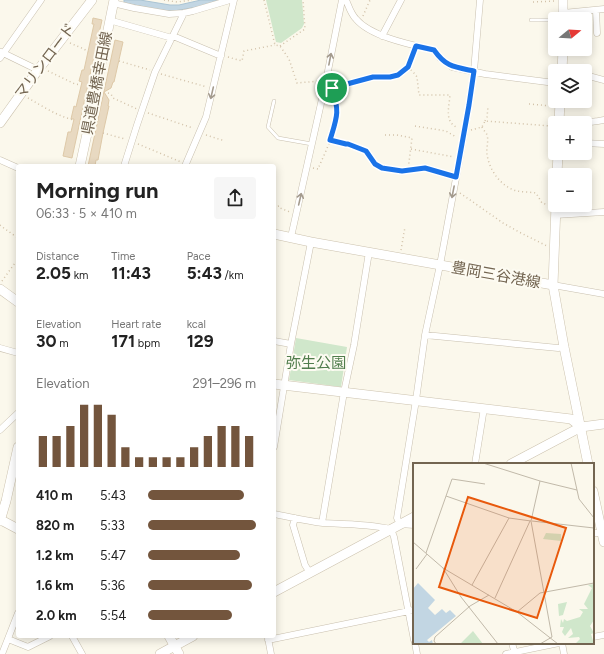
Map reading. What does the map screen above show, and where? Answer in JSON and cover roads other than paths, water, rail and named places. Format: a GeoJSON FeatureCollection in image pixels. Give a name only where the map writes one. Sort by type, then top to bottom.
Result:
{"type":"FeatureCollection","features":[{"type":"Feature","properties":{"kind":"street"},"geometry":{"type":"LineString","coordinates":[[38,70],[1,54],[41,0]]}},
{"type":"Feature","properties":{"kind":"street","name":"マリンロード"},"geometry":{"type":"LineString","coordinates":[[0,122],[90,0]]}},
{"type":"Feature","properties":{"kind":"street"},"geometry":{"type":"LineString","coordinates":[[113,1],[134,8],[169,14],[184,13],[230,0]]}},
{"type":"Feature","properties":{"kind":"street"},"geometry":{"type":"LineString","coordinates":[[186,164],[206,117],[234,0]]}},
{"type":"Feature","properties":{"kind":"street"},"geometry":{"type":"LineString","coordinates":[[291,238],[342,0]]}},
{"type":"Feature","properties":{"kind":"street"},"geometry":{"type":"LineString","coordinates":[[346,0],[353,15],[360,23],[382,36],[434,50],[440,58],[452,67],[485,74],[548,82]]}},
{"type":"Feature","properties":{"kind":"street"},"geometry":{"type":"LineString","coordinates":[[382,36],[400,0]]}},
{"type":"Feature","properties":{"kind":"street"},"geometry":{"type":"LineString","coordinates":[[400,524],[397,518],[425,335],[460,158],[474,71],[480,0]]}},
{"type":"Feature","properties":{"kind":"street"},"geometry":{"type":"LineString","coordinates":[[563,12],[564,0]]}},
{"type":"Feature","properties":{"kind":"street","name":"県道豊橋幸田線"},"geometry":{"type":"LineString","coordinates":[[80,164],[113,1]]}},
{"type":"Feature","properties":{"kind":"street"},"geometry":{"type":"LineString","coordinates":[[585,12],[604,9]]}},
{"type":"Feature","properties":{"kind":"street"},"geometry":{"type":"LineString","coordinates":[[596,10],[597,33]]}},
{"type":"Feature","properties":{"kind":"street"},"geometry":{"type":"LineString","coordinates":[[125,164],[155,72],[184,13]]}},
{"type":"Feature","properties":{"kind":"street"},"geometry":{"type":"LineString","coordinates":[[109,20],[173,37],[221,56]]}},
{"type":"Feature","properties":{"kind":"street"},"geometry":{"type":"LineString","coordinates":[[592,77],[604,80]]}},
{"type":"Feature","properties":{"kind":"street"},"geometry":{"type":"LineString","coordinates":[[592,122],[604,120]]}},
{"type":"Feature","properties":{"kind":"street"},"geometry":{"type":"LineString","coordinates":[[592,143],[604,144]]}},
{"type":"Feature","properties":{"kind":"street"},"geometry":{"type":"LineString","coordinates":[[0,160],[16,167]]}},
{"type":"Feature","properties":{"kind":"street"},"geometry":{"type":"LineString","coordinates":[[554,212],[553,285],[604,294]]}},
{"type":"Feature","properties":{"kind":"street"},"geometry":{"type":"LineString","coordinates":[[555,215],[604,212]]}},
{"type":"Feature","properties":{"kind":"street","name":"豊岡三谷港線"},"geometry":{"type":"LineString","coordinates":[[276,234],[553,285],[588,463]]}},
{"type":"Feature","properties":{"kind":"street"},"geometry":{"type":"LineString","coordinates":[[276,435],[291,344],[311,242]]}},
{"type":"Feature","properties":{"kind":"street"},"geometry":{"type":"LineString","coordinates":[[322,522],[369,252]]}},
{"type":"Feature","properties":{"kind":"street"},"geometry":{"type":"LineString","coordinates":[[0,289],[16,301]]}},
{"type":"Feature","properties":{"kind":"street"},"geometry":{"type":"LineString","coordinates":[[0,296],[8,302],[16,305]]}},
{"type":"Feature","properties":{"kind":"street"},"geometry":{"type":"LineString","coordinates":[[425,335],[558,348],[564,347]]}},
{"type":"Feature","properties":{"kind":"street"},"geometry":{"type":"LineString","coordinates":[[276,341],[291,344]]}},
{"type":"Feature","properties":{"kind":"street"},"geometry":{"type":"LineString","coordinates":[[0,348],[16,352]]}},
{"type":"Feature","properties":{"kind":"street"},"geometry":{"type":"LineString","coordinates":[[276,384],[571,419],[581,427]]}},
{"type":"Feature","properties":{"kind":"street"},"geometry":{"type":"LineString","coordinates":[[475,463],[484,408]]}},
{"type":"Feature","properties":{"kind":"street"},"geometry":{"type":"LineString","coordinates":[[0,430],[16,415]]}},
{"type":"Feature","properties":{"kind":"street"},"geometry":{"type":"LineString","coordinates":[[515,463],[526,460],[581,427],[604,424]]}},
{"type":"Feature","properties":{"kind":"street"},"geometry":{"type":"LineString","coordinates":[[16,455],[0,521],[16,528]]}},
{"type":"Feature","properties":{"kind":"street"},"geometry":{"type":"LineString","coordinates":[[594,497],[601,535]]}},
{"type":"Feature","properties":{"kind":"street"},"geometry":{"type":"LineString","coordinates":[[276,514],[322,522],[360,524],[391,529]]}},
{"type":"Feature","properties":{"kind":"street"},"geometry":{"type":"LineString","coordinates":[[295,518],[293,525],[305,565],[310,573]]}},
{"type":"Feature","properties":{"kind":"street"},"geometry":{"type":"LineString","coordinates":[[276,591],[413,518]]}},
{"type":"Feature","properties":{"kind":"street"},"geometry":{"type":"LineString","coordinates":[[400,524],[413,525]]}},
{"type":"Feature","properties":{"kind":"street"},"geometry":{"type":"LineString","coordinates":[[391,529],[411,610],[413,631]]}},
{"type":"Feature","properties":{"kind":"street"},"geometry":{"type":"LineString","coordinates":[[276,636],[411,610]]}},
{"type":"Feature","properties":{"kind":"street"},"geometry":{"type":"LineString","coordinates":[[2,654],[16,618]]}},
{"type":"Feature","properties":{"kind":"street"},"geometry":{"type":"LineString","coordinates":[[594,637],[604,636]]}},
{"type":"Feature","properties":{"kind":"street"},"geometry":{"type":"LineString","coordinates":[[8,639],[28,647],[46,638]]}},
{"type":"Feature","properties":{"kind":"street"},"geometry":{"type":"LineString","coordinates":[[73,638],[82,654]]}},
{"type":"Feature","properties":{"kind":"street"},"geometry":{"type":"LineString","coordinates":[[170,638],[177,650]]}},
{"type":"Feature","properties":{"kind":"street"},"geometry":{"type":"LineString","coordinates":[[160,654],[177,650],[191,638]]}},
{"type":"Feature","properties":{"kind":"street"},"geometry":{"type":"LineString","coordinates":[[268,638],[271,654]]}},
{"type":"Feature","properties":{"kind":"street"},"geometry":{"type":"LineString","coordinates":[[414,644],[417,654]]}},
{"type":"Feature","properties":{"kind":"street"},"geometry":{"type":"LineString","coordinates":[[506,654],[554,644]]}},
{"type":"Feature","properties":{"kind":"street"},"geometry":{"type":"LineString","coordinates":[[562,644],[564,654]]}},
{"type":"Feature","properties":{"kind":"lane"},"geometry":{"type":"LineString","coordinates":[[531,20],[548,20]]}},
{"type":"Feature","properties":{"kind":"lane"},"geometry":{"type":"LineString","coordinates":[[274,101],[268,127],[278,138],[312,144]]}},
{"type":"Feature","properties":{"kind":"water"},"geometry":{"type":"Polygon","coordinates":[[[124,0],[140,0],[179,5],[201,0],[224,0],[197,7],[174,11],[164,11],[124,3],[124,0]]]}},
{"type":"Feature","properties":{"kind":"park label","name":"弥生公園"},"geometry":{"type":"Point","coordinates":[316,363]}}]}
